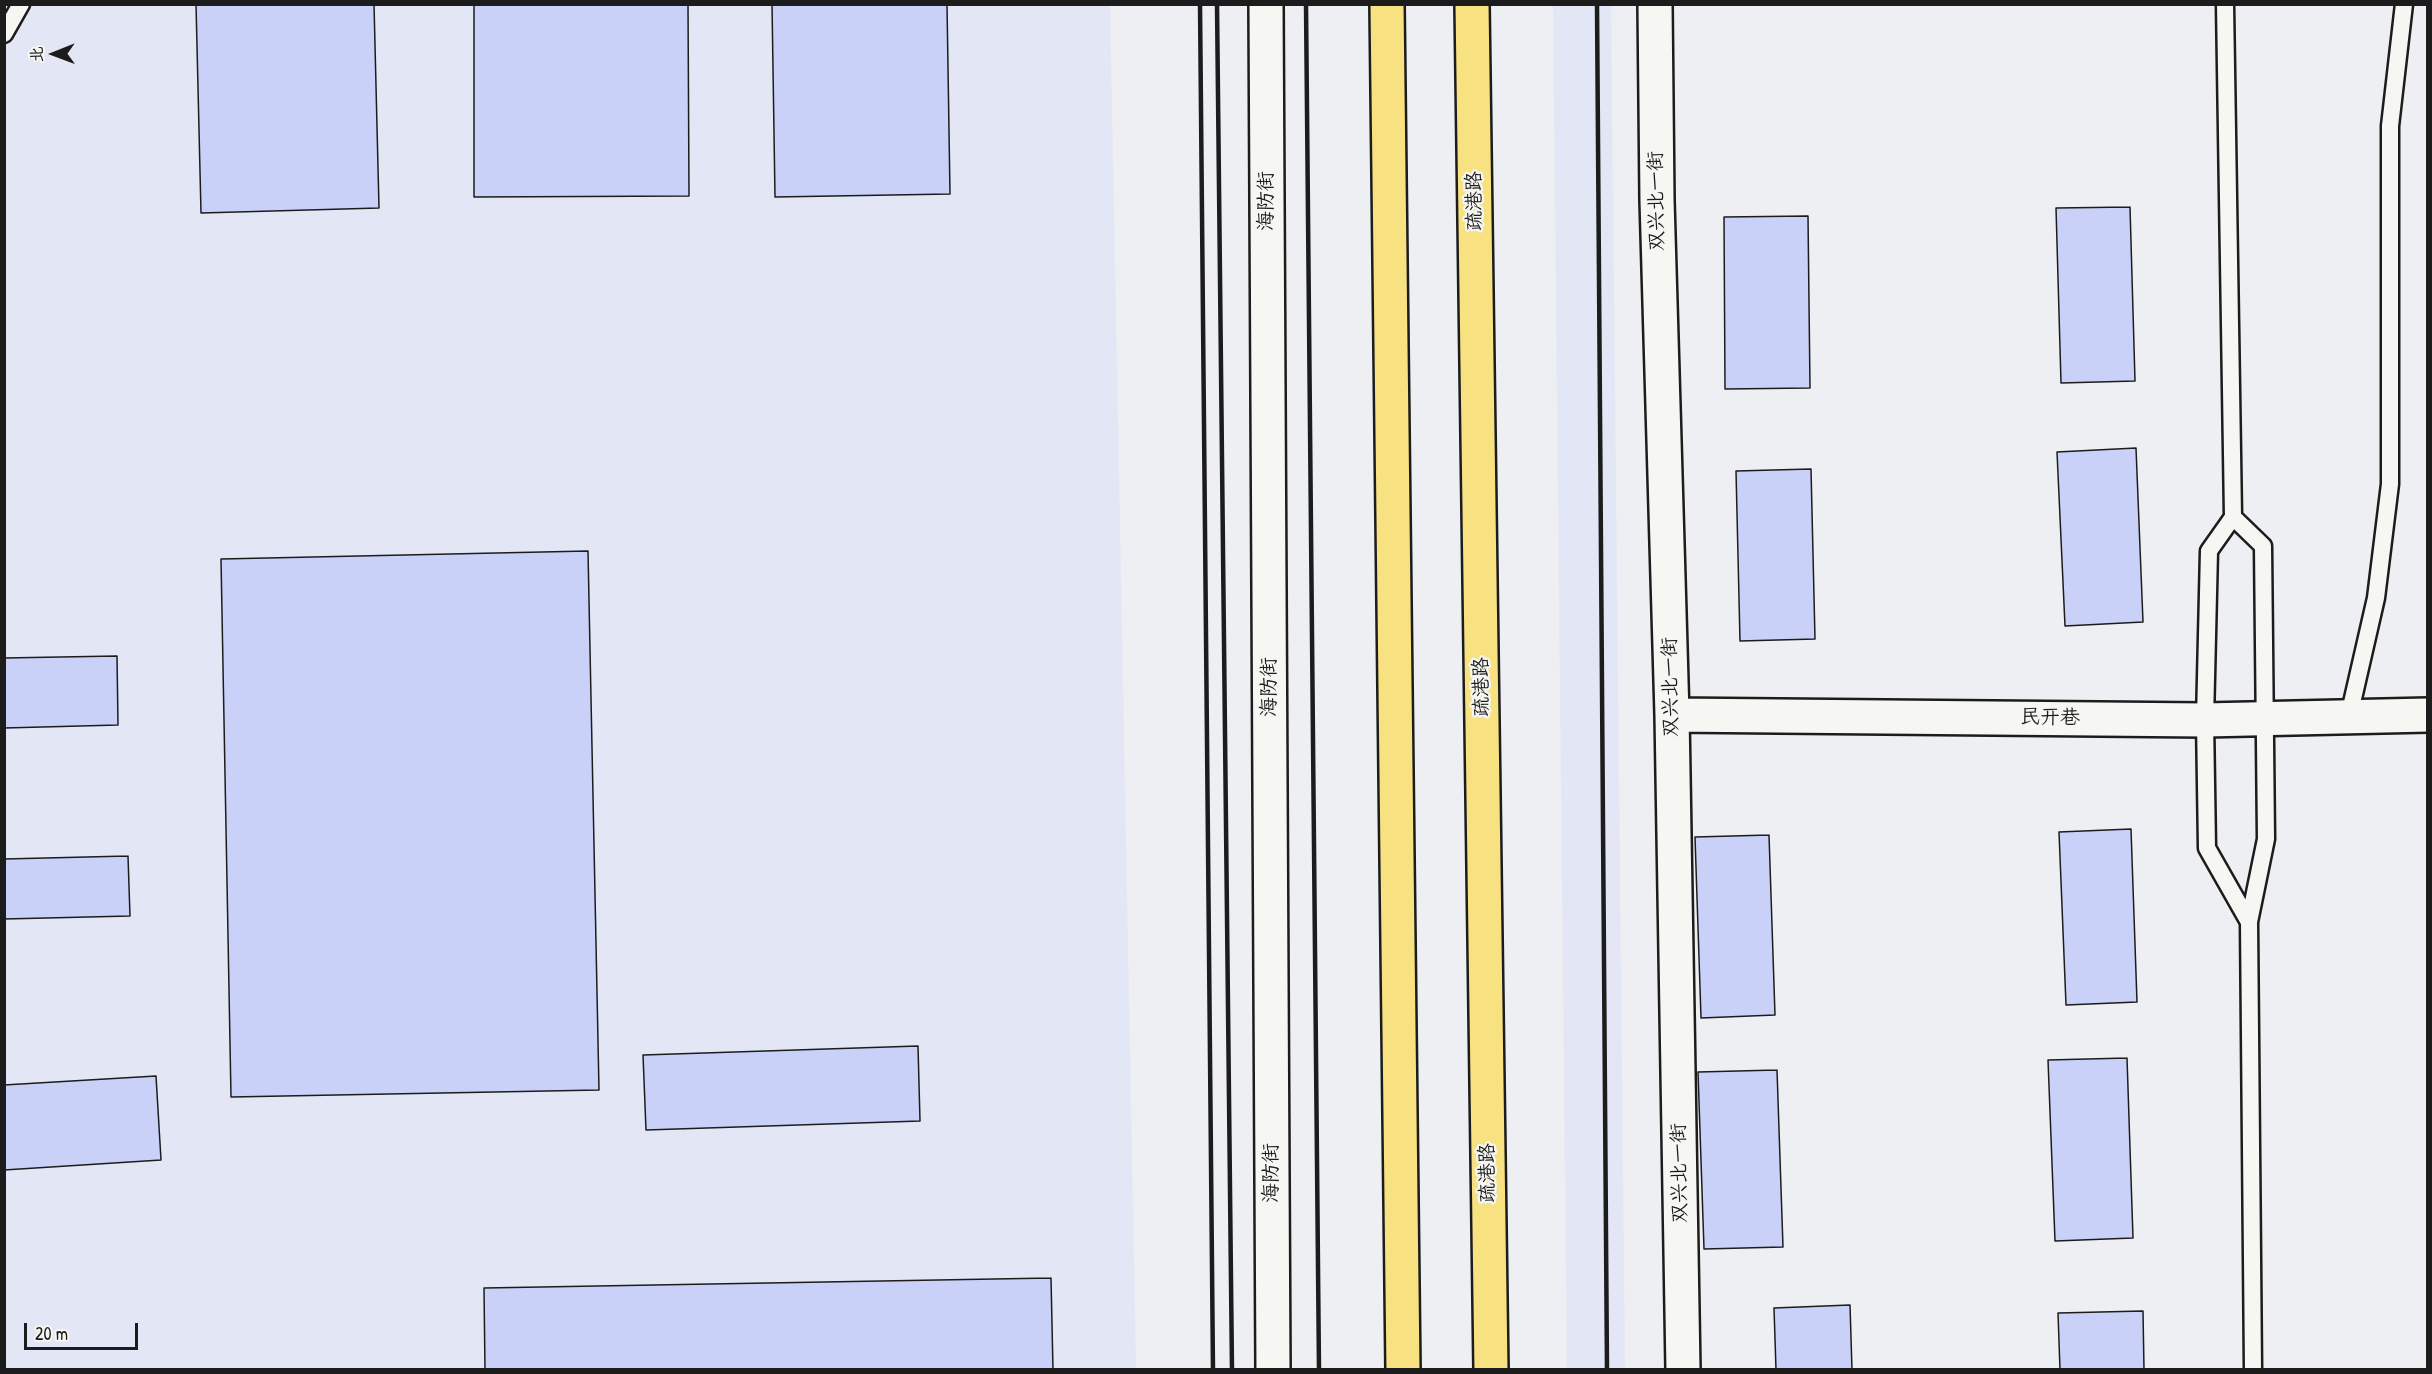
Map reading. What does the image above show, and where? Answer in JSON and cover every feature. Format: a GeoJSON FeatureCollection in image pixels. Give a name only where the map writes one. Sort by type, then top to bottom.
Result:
{"type":"FeatureCollection","features":[{"type":"Feature","properties":{"kind":"highway"},"geometry":{"type":"LineString","coordinates":[[1387,4],[1403,1370]]}},
{"type":"Feature","properties":{"kind":"highway","name":"疏港路"},"geometry":{"type":"LineString","coordinates":[[1472,4],[1491,1370]]}},
{"type":"Feature","properties":{"kind":"street","name":"海防街"},"geometry":{"type":"LineString","coordinates":[[1266,4],[1273,1370]]}},
{"type":"Feature","properties":{"kind":"street","name":"双兴北一街"},"geometry":{"type":"LineString","coordinates":[[1654,4],[1657,200],[1672,715],[1683,1370]]}},
{"type":"Feature","properties":{"kind":"street","name":"民开巷"},"geometry":{"type":"LineString","coordinates":[[1672,715],[2205,720],[2427,715]]}},
{"type":"Feature","properties":{"kind":"lane"},"geometry":{"type":"LineString","coordinates":[[4,34],[21,4]]}},
{"type":"Feature","properties":{"kind":"lane"},"geometry":{"type":"LineString","coordinates":[[2225,4],[2233,517],[2209,551],[2205,720],[2207,848],[2249,922]]}},
{"type":"Feature","properties":{"kind":"lane"},"geometry":{"type":"LineString","coordinates":[[2349,716],[2376,598],[2390,484],[2390,126],[2404,4]]}},
{"type":"Feature","properties":{"kind":"lane"},"geometry":{"type":"LineString","coordinates":[[2233,517],[2263,546],[2266,839],[2249,922],[2253,1370]]}},
{"type":"Feature","properties":{"kind":"shaded area"},"geometry":{"type":"Polygon","coordinates":[[[5,5],[1110,5],[1136,1369],[5,1370],[5,5]]]}},
{"type":"Feature","properties":{"kind":"shaded area"},"geometry":{"type":"Polygon","coordinates":[[[1553,5],[1611,5],[1625,1369],[1567,1369],[1553,5]]]}},
{"type":"Feature","properties":{"kind":"building"},"geometry":{"type":"Polygon","coordinates":[[[196,4],[374,4],[379,208],[201,213],[196,4]]]}},
{"type":"Feature","properties":{"kind":"building"},"geometry":{"type":"Polygon","coordinates":[[[474,4],[688,4],[689,196],[474,197],[474,4]]]}},
{"type":"Feature","properties":{"kind":"building"},"geometry":{"type":"Polygon","coordinates":[[[772,4],[947,4],[950,194],[775,197],[772,4]]]}},
{"type":"Feature","properties":{"kind":"building"},"geometry":{"type":"Polygon","coordinates":[[[2130,207],[2135,381],[2061,383],[2056,208],[2130,207]]]}},
{"type":"Feature","properties":{"kind":"building"},"geometry":{"type":"Polygon","coordinates":[[[1808,216],[1810,388],[1725,389],[1724,217],[1808,216]]]}},
{"type":"Feature","properties":{"kind":"building"},"geometry":{"type":"Polygon","coordinates":[[[2136,448],[2143,622],[2065,626],[2057,452],[2136,448]]]}},
{"type":"Feature","properties":{"kind":"building"},"geometry":{"type":"Polygon","coordinates":[[[1811,469],[1815,639],[1740,641],[1736,471],[1811,469]]]}},
{"type":"Feature","properties":{"kind":"building"},"geometry":{"type":"Polygon","coordinates":[[[588,551],[599,1090],[231,1097],[221,559],[588,551]]]}},
{"type":"Feature","properties":{"kind":"building"},"geometry":{"type":"Polygon","coordinates":[[[117,656],[118,725],[4,728],[4,658],[117,656]]]}},
{"type":"Feature","properties":{"kind":"building"},"geometry":{"type":"Polygon","coordinates":[[[2131,829],[2137,1002],[2066,1005],[2059,832],[2131,829]]]}},
{"type":"Feature","properties":{"kind":"building"},"geometry":{"type":"Polygon","coordinates":[[[1769,835],[1775,1015],[1701,1018],[1695,837],[1769,835]]]}},
{"type":"Feature","properties":{"kind":"building"},"geometry":{"type":"Polygon","coordinates":[[[128,856],[130,916],[4,919],[4,859],[128,856]]]}},
{"type":"Feature","properties":{"kind":"building"},"geometry":{"type":"Polygon","coordinates":[[[918,1046],[920,1121],[646,1130],[643,1055],[918,1046]]]}},
{"type":"Feature","properties":{"kind":"building"},"geometry":{"type":"Polygon","coordinates":[[[2127,1058],[2133,1238],[2055,1241],[2048,1060],[2127,1058]]]}},
{"type":"Feature","properties":{"kind":"building"},"geometry":{"type":"Polygon","coordinates":[[[1777,1070],[1783,1247],[1704,1249],[1698,1072],[1777,1070]]]}},
{"type":"Feature","properties":{"kind":"building"},"geometry":{"type":"Polygon","coordinates":[[[156,1076],[161,1160],[4,1170],[4,1085],[156,1076]]]}},
{"type":"Feature","properties":{"kind":"building"},"geometry":{"type":"Polygon","coordinates":[[[1051,1278],[1053,1370],[485,1370],[484,1288],[1051,1278]]]}},
{"type":"Feature","properties":{"kind":"building"},"geometry":{"type":"Polygon","coordinates":[[[1850,1305],[1852,1370],[1776,1370],[1774,1308],[1850,1305]]]}},
{"type":"Feature","properties":{"kind":"building"},"geometry":{"type":"Polygon","coordinates":[[[2143,1311],[2144,1370],[2060,1370],[2058,1313],[2143,1311]]]}},
{"type":"Feature","properties":{"kind":"railway"},"geometry":{"type":"LineString","coordinates":[[1200,4],[1213,1370]]}},
{"type":"Feature","properties":{"kind":"railway"},"geometry":{"type":"LineString","coordinates":[[1217,4],[1232,1370]]}},
{"type":"Feature","properties":{"kind":"railway"},"geometry":{"type":"LineString","coordinates":[[1306,4],[1319,1370]]}},
{"type":"Feature","properties":{"kind":"railway"},"geometry":{"type":"LineString","coordinates":[[1597,4],[1607,1370]]}}]}
